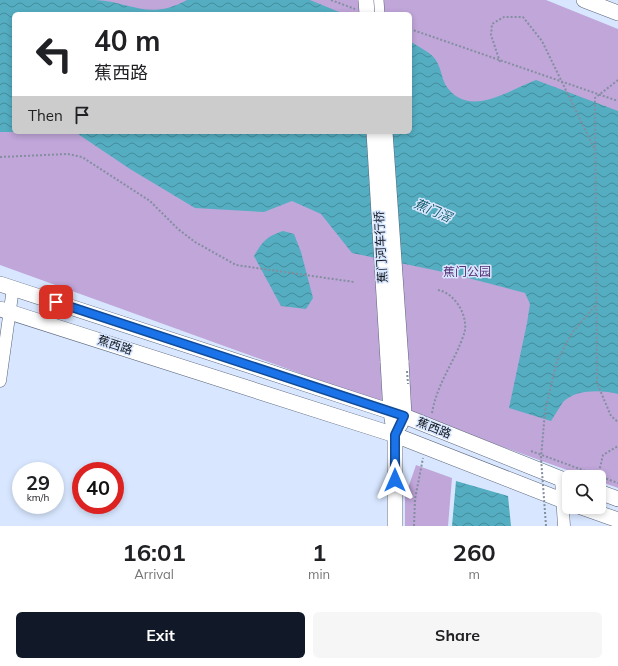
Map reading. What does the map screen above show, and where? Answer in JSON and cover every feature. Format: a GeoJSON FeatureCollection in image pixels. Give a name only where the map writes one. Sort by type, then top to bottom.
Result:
{"type":"FeatureCollection","features":[{"type":"Feature","properties":{"kind":"street"},"geometry":{"type":"LineString","coordinates":[[376,0],[377,12]]}},
{"type":"Feature","properties":{"kind":"street"},"geometry":{"type":"LineString","coordinates":[[584,0],[618,14]]}},
{"type":"Feature","properties":{"kind":"street","name":"蕉门河车行桥"},"geometry":{"type":"LineString","coordinates":[[374,134],[394,361]]}},
{"type":"Feature","properties":{"kind":"street","name":"蕉门河车行桥"},"geometry":{"type":"LineString","coordinates":[[385,134],[394,361]]}},
{"type":"Feature","properties":{"kind":"street"},"geometry":{"type":"LineString","coordinates":[[0,381],[6,286]]}},
{"type":"Feature","properties":{"kind":"street","name":"蕉西路"},"geometry":{"type":"LineString","coordinates":[[6,286],[397,414],[562,479]]}},
{"type":"Feature","properties":{"kind":"street","name":"蕉西路"},"geometry":{"type":"LineString","coordinates":[[5,310],[395,435],[429,447],[562,500]]}},
{"type":"Feature","properties":{"kind":"street"},"geometry":{"type":"LineString","coordinates":[[394,361],[397,414],[395,435],[395,526]]}},
{"type":"Feature","properties":{"kind":"street"},"geometry":{"type":"LineString","coordinates":[[606,495],[618,499]]}},
{"type":"Feature","properties":{"kind":"street"},"geometry":{"type":"LineString","coordinates":[[564,526],[565,514]]}},
{"type":"Feature","properties":{"kind":"street"},"geometry":{"type":"LineString","coordinates":[[601,514],[618,520]]}},
{"type":"Feature","properties":{"kind":"path"},"geometry":{"type":"LineString","coordinates":[[331,0],[363,8]]}},
{"type":"Feature","properties":{"kind":"path"},"geometry":{"type":"LineString","coordinates":[[500,62],[491,35],[492,24],[504,17],[523,17],[542,41],[595,152]]}},
{"type":"Feature","properties":{"kind":"path"},"geometry":{"type":"LineString","coordinates":[[412,30],[500,62],[618,102]]}},
{"type":"Feature","properties":{"kind":"path"},"geometry":{"type":"LineString","coordinates":[[618,80],[595,98],[597,382],[611,416],[618,422]]}},
{"type":"Feature","properties":{"kind":"path"},"geometry":{"type":"LineString","coordinates":[[0,157],[68,154],[82,157],[150,201],[178,229],[204,248],[236,265],[354,282]]}},
{"type":"Feature","properties":{"kind":"path"},"geometry":{"type":"LineString","coordinates":[[434,428],[435,397],[455,356],[465,330],[463,316],[456,301],[450,295],[438,290]]}},
{"type":"Feature","properties":{"kind":"path"},"geometry":{"type":"LineString","coordinates":[[546,526],[541,458],[545,412],[558,362],[572,333],[596,305]]}},
{"type":"Feature","properties":{"kind":"path"},"geometry":{"type":"LineString","coordinates":[[408,384],[410,391]]}},
{"type":"Feature","properties":{"kind":"path"},"geometry":{"type":"LineString","coordinates":[[599,470],[603,455],[618,446]]}},
{"type":"Feature","properties":{"kind":"path"},"geometry":{"type":"LineString","coordinates":[[414,526],[415,499],[429,447]]}},
{"type":"Feature","properties":{"kind":"path"},"geometry":{"type":"LineString","coordinates":[[525,450],[581,470]]}},
{"type":"Feature","properties":{"kind":"path"},"geometry":{"type":"LineString","coordinates":[[606,478],[618,482]]}},
{"type":"Feature","properties":{"kind":"green space","name":"蕉门公园"},"geometry":{"type":"Polygon","coordinates":[[[0,0],[546,0],[618,29],[618,488],[606,484],[606,470],[567,470],[0,265],[0,0]]]}},
{"type":"Feature","properties":{"kind":"green space"},"geometry":{"type":"Polygon","coordinates":[[[416,465],[452,478],[448,526],[405,526],[405,497],[416,465]]]}},
{"type":"Feature","properties":{"kind":"water"},"geometry":{"type":"Polygon","coordinates":[[[0,0],[95,0],[108,1],[151,10],[173,6],[187,0],[310,0],[339,12],[12,12],[12,132],[0,132],[0,0]]]}},
{"type":"Feature","properties":{"kind":"water","name":"蕉门滘"},"geometry":{"type":"Polygon","coordinates":[[[412,42],[433,56],[439,66],[445,84],[454,95],[464,100],[488,100],[536,80],[618,111],[618,394],[597,391],[575,395],[563,402],[551,421],[509,408],[530,304],[525,293],[453,274],[352,253],[321,214],[292,201],[264,212],[195,208],[130,169],[78,134],[412,134],[412,42]]]}},
{"type":"Feature","properties":{"kind":"water"},"geometry":{"type":"Polygon","coordinates":[[[283,231],[294,234],[301,252],[313,298],[306,309],[281,306],[254,256],[266,240],[283,231]]]}},
{"type":"Feature","properties":{"kind":"water"},"geometry":{"type":"Polygon","coordinates":[[[456,481],[508,496],[511,526],[452,526],[456,481]]]}},
{"type":"Feature","properties":{"kind":"route"},"geometry":{"type":"LineString","coordinates":[[56,302],[404,416],[395,435],[395,480]]}}]}
